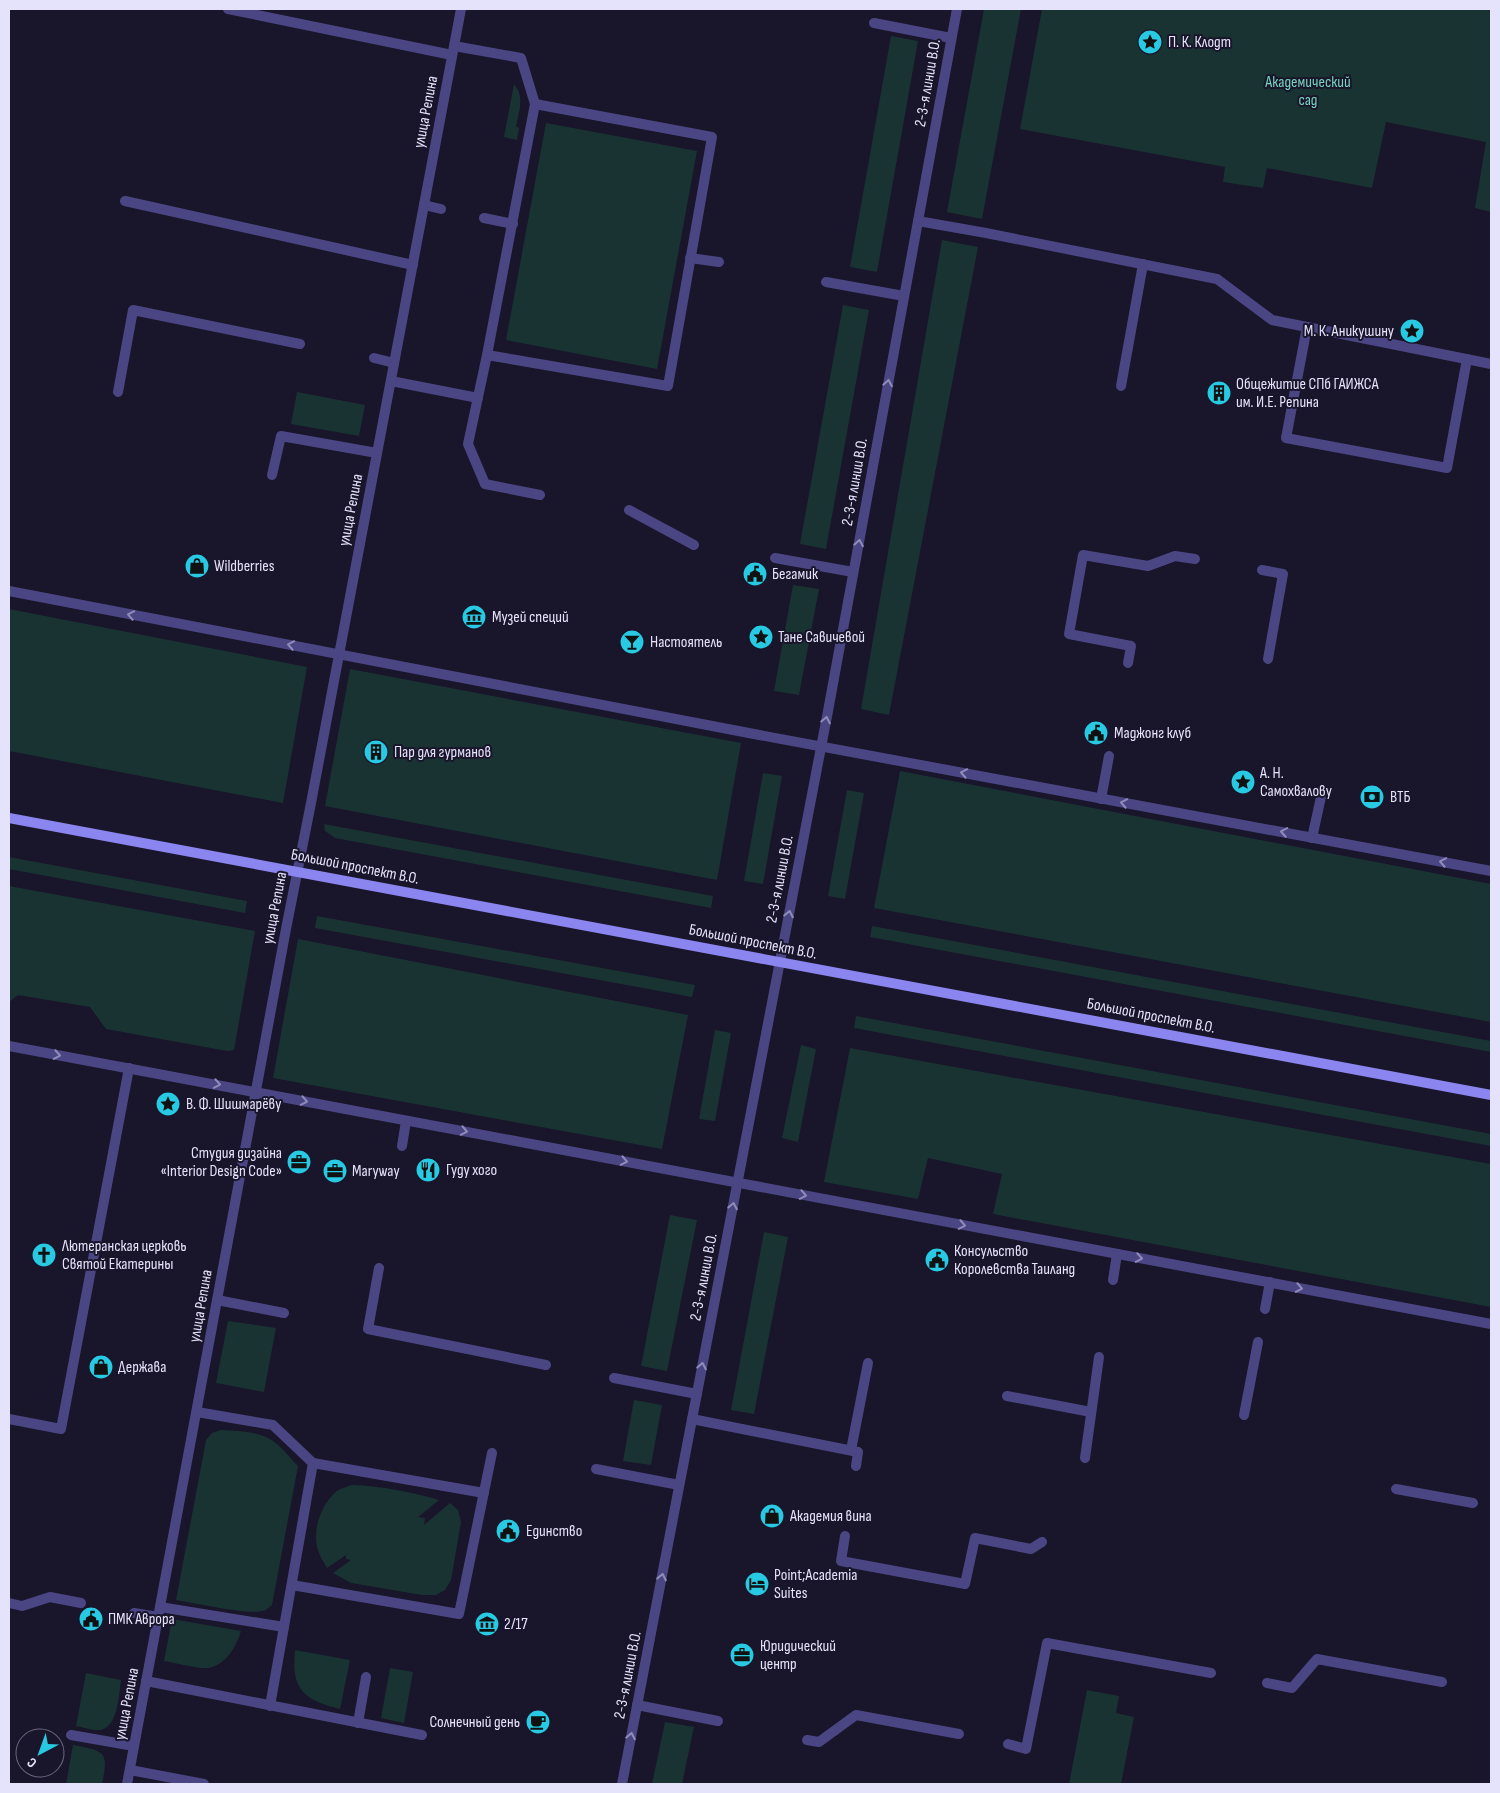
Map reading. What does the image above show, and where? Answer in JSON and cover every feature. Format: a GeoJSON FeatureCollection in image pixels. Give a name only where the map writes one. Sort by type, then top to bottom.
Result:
{"type":"FeatureCollection","features":[{"type":"Feature","properties":{"kind":"main road","name":"Большой проспект В.О."},"geometry":{"type":"LineString","coordinates":[[9,818],[1491,1095]]}},
{"type":"Feature","properties":{"kind":"street"},"geometry":{"type":"LineString","coordinates":[[228,9],[453,50],[522,58],[535,104],[488,355],[468,444],[485,484],[540,495]]}},
{"type":"Feature","properties":{"kind":"street","name":"улица Репина"},"geometry":{"type":"LineString","coordinates":[[127,1784],[297,872],[461,9]]}},
{"type":"Feature","properties":{"kind":"street","name":"2-3-я линии В.О."},"geometry":{"type":"LineString","coordinates":[[622,1784],[821,746],[957,9]]}},
{"type":"Feature","properties":{"kind":"street"},"geometry":{"type":"LineString","coordinates":[[874,23],[951,38]]}},
{"type":"Feature","properties":{"kind":"street"},"geometry":{"type":"LineString","coordinates":[[488,355],[668,386],[712,137],[535,104]]}},
{"type":"Feature","properties":{"kind":"street"},"geometry":{"type":"LineString","coordinates":[[125,201],[413,264]]}},
{"type":"Feature","properties":{"kind":"street"},"geometry":{"type":"LineString","coordinates":[[424,205],[441,209]]}},
{"type":"Feature","properties":{"kind":"street"},"geometry":{"type":"LineString","coordinates":[[484,218],[513,224]]}},
{"type":"Feature","properties":{"kind":"street"},"geometry":{"type":"LineString","coordinates":[[918,221],[1217,279],[1272,320],[1491,364]]}},
{"type":"Feature","properties":{"kind":"street"},"geometry":{"type":"LineString","coordinates":[[690,258],[719,262]]}},
{"type":"Feature","properties":{"kind":"street"},"geometry":{"type":"LineString","coordinates":[[1121,386],[1143,264]]}},
{"type":"Feature","properties":{"kind":"street"},"geometry":{"type":"LineString","coordinates":[[826,282],[904,296]]}},
{"type":"Feature","properties":{"kind":"street"},"geometry":{"type":"LineString","coordinates":[[118,392],[133,310],[300,344]]}},
{"type":"Feature","properties":{"kind":"street"},"geometry":{"type":"LineString","coordinates":[[1307,327],[1286,438],[1447,468],[1467,359]]}},
{"type":"Feature","properties":{"kind":"street"},"geometry":{"type":"LineString","coordinates":[[374,358],[394,363]]}},
{"type":"Feature","properties":{"kind":"street"},"geometry":{"type":"LineString","coordinates":[[391,381],[478,398]]}},
{"type":"Feature","properties":{"kind":"street"},"geometry":{"type":"LineString","coordinates":[[272,475],[281,436],[377,453]]}},
{"type":"Feature","properties":{"kind":"street"},"geometry":{"type":"LineString","coordinates":[[629,510],[694,545]]}},
{"type":"Feature","properties":{"kind":"street"},"geometry":{"type":"LineString","coordinates":[[1128,663],[1131,646],[1069,634],[1083,555],[1148,566],[1175,556],[1195,560]]}},
{"type":"Feature","properties":{"kind":"street"},"geometry":{"type":"LineString","coordinates":[[775,558],[853,572]]}},
{"type":"Feature","properties":{"kind":"street"},"geometry":{"type":"LineString","coordinates":[[1262,570],[1283,574],[1268,659]]}},
{"type":"Feature","properties":{"kind":"street"},"geometry":{"type":"LineString","coordinates":[[9,591],[1491,872]]}},
{"type":"Feature","properties":{"kind":"street"},"geometry":{"type":"LineString","coordinates":[[1101,799],[1109,756]]}},
{"type":"Feature","properties":{"kind":"street"},"geometry":{"type":"LineString","coordinates":[[1312,838],[1321,797]]}},
{"type":"Feature","properties":{"kind":"street"},"geometry":{"type":"LineString","coordinates":[[9,1046],[1491,1324]]}},
{"type":"Feature","properties":{"kind":"street"},"geometry":{"type":"LineString","coordinates":[[9,1419],[61,1429],[129,1068]]}},
{"type":"Feature","properties":{"kind":"street"},"geometry":{"type":"LineString","coordinates":[[402,1146],[406,1121]]}},
{"type":"Feature","properties":{"kind":"street"},"geometry":{"type":"LineString","coordinates":[[1113,1280],[1117,1254]]}},
{"type":"Feature","properties":{"kind":"street"},"geometry":{"type":"LineString","coordinates":[[379,1268],[368,1329],[546,1365]]}},
{"type":"Feature","properties":{"kind":"street"},"geometry":{"type":"LineString","coordinates":[[1265,1309],[1270,1282]]}},
{"type":"Feature","properties":{"kind":"street"},"geometry":{"type":"LineString","coordinates":[[217,1300],[284,1313]]}},
{"type":"Feature","properties":{"kind":"street"},"geometry":{"type":"LineString","coordinates":[[1244,1415],[1258,1342]]}},
{"type":"Feature","properties":{"kind":"street"},"geometry":{"type":"LineString","coordinates":[[1085,1458],[1099,1357]]}},
{"type":"Feature","properties":{"kind":"street"},"geometry":{"type":"LineString","coordinates":[[851,1450],[868,1363]]}},
{"type":"Feature","properties":{"kind":"street"},"geometry":{"type":"LineString","coordinates":[[614,1378],[697,1394]]}},
{"type":"Feature","properties":{"kind":"street"},"geometry":{"type":"LineString","coordinates":[[1007,1396],[1091,1412]]}},
{"type":"Feature","properties":{"kind":"street"},"geometry":{"type":"LineString","coordinates":[[197,1412],[273,1425],[313,1463],[484,1493]]}},
{"type":"Feature","properties":{"kind":"street"},"geometry":{"type":"LineString","coordinates":[[692,1419],[858,1452],[856,1466]]}},
{"type":"Feature","properties":{"kind":"street"},"geometry":{"type":"LineString","coordinates":[[292,1585],[459,1614],[492,1453]]}},
{"type":"Feature","properties":{"kind":"street"},"geometry":{"type":"LineString","coordinates":[[270,1706],[313,1463]]}},
{"type":"Feature","properties":{"kind":"street"},"geometry":{"type":"LineString","coordinates":[[596,1469],[679,1486]]}},
{"type":"Feature","properties":{"kind":"street"},"geometry":{"type":"LineString","coordinates":[[1396,1489],[1473,1504]]}},
{"type":"Feature","properties":{"kind":"street"},"geometry":{"type":"LineString","coordinates":[[845,1536],[841,1561],[965,1584],[975,1538],[1032,1549],[1042,1542]]}},
{"type":"Feature","properties":{"kind":"street"},"geometry":{"type":"LineString","coordinates":[[9,1603],[22,1606],[50,1597],[81,1603]]}},
{"type":"Feature","properties":{"kind":"street"},"geometry":{"type":"LineString","coordinates":[[134,1613],[159,1612],[284,1627]]}},
{"type":"Feature","properties":{"kind":"street"},"geometry":{"type":"LineString","coordinates":[[1008,1744],[1026,1749],[1048,1642],[1211,1673]]}},
{"type":"Feature","properties":{"kind":"street"},"geometry":{"type":"LineString","coordinates":[[1266,1683],[1292,1688],[1317,1659],[1442,1682]]}},
{"type":"Feature","properties":{"kind":"street"},"geometry":{"type":"LineString","coordinates":[[358,1723],[366,1677]]}},
{"type":"Feature","properties":{"kind":"street"},"geometry":{"type":"LineString","coordinates":[[146,1681],[422,1736]]}},
{"type":"Feature","properties":{"kind":"street"},"geometry":{"type":"LineString","coordinates":[[637,1705],[718,1721]]}},
{"type":"Feature","properties":{"kind":"street"},"geometry":{"type":"LineString","coordinates":[[807,1740],[819,1742],[856,1715],[959,1734]]}},
{"type":"Feature","properties":{"kind":"street"},"geometry":{"type":"LineString","coordinates":[[72,1735],[134,1746]]}},
{"type":"Feature","properties":{"kind":"street"},"geometry":{"type":"LineString","coordinates":[[130,1770],[204,1784]]}},
{"type":"Feature","properties":{"kind":"green space"},"geometry":{"type":"Polygon","coordinates":[[[984,9],[1021,9],[982,219],[947,212],[984,9]]]}},
{"type":"Feature","properties":{"kind":"green space","name":"Академический сад"},"geometry":{"type":"Polygon","coordinates":[[[1042,9],[1491,9],[1491,212],[1475,208],[1486,142],[1386,122],[1372,188],[1267,168],[1263,188],[1223,182],[1225,167],[1020,129],[1042,9]]]}},
{"type":"Feature","properties":{"kind":"green space"},"geometry":{"type":"Polygon","coordinates":[[[891,36],[918,41],[877,272],[850,267],[891,36]]]}},
{"type":"Feature","properties":{"kind":"green space"},"geometry":{"type":"Polygon","coordinates":[[[514,84],[520,99],[520,110],[516,126],[519,128],[517,140],[504,137],[514,84]]]}},
{"type":"Feature","properties":{"kind":"green space"},"geometry":{"type":"Polygon","coordinates":[[[546,123],[697,151],[657,369],[506,340],[546,123]]]}},
{"type":"Feature","properties":{"kind":"green space"},"geometry":{"type":"Polygon","coordinates":[[[942,240],[978,247],[889,715],[861,709],[942,240]]]}},
{"type":"Feature","properties":{"kind":"green space"},"geometry":{"type":"Polygon","coordinates":[[[843,305],[869,310],[826,549],[800,544],[843,305]]]}},
{"type":"Feature","properties":{"kind":"green space"},"geometry":{"type":"Polygon","coordinates":[[[297,392],[365,405],[359,436],[291,424],[297,392]]]}},
{"type":"Feature","properties":{"kind":"green space"},"geometry":{"type":"Polygon","coordinates":[[[793,585],[819,589],[799,695],[774,691],[793,585]]]}},
{"type":"Feature","properties":{"kind":"green space"},"geometry":{"type":"Polygon","coordinates":[[[9,609],[307,667],[283,803],[9,751],[9,609]]]}},
{"type":"Feature","properties":{"kind":"green space"},"geometry":{"type":"Polygon","coordinates":[[[350,669],[741,743],[717,880],[325,806],[350,669]]]}},
{"type":"Feature","properties":{"kind":"green space"},"geometry":{"type":"Polygon","coordinates":[[[900,771],[1491,884],[1491,1022],[874,908],[900,771]]]}},
{"type":"Feature","properties":{"kind":"green space"},"geometry":{"type":"Polygon","coordinates":[[[763,773],[782,776],[763,884],[744,881],[763,773]]]}},
{"type":"Feature","properties":{"kind":"green space"},"geometry":{"type":"Polygon","coordinates":[[[847,790],[864,793],[845,899],[828,896],[847,790]]]}},
{"type":"Feature","properties":{"kind":"green space"},"geometry":{"type":"Polygon","coordinates":[[[324,824],[713,896],[711,908],[335,838],[325,831],[324,824]]]}},
{"type":"Feature","properties":{"kind":"green space"},"geometry":{"type":"Polygon","coordinates":[[[9,857],[247,901],[245,913],[9,869],[9,857]]]}},
{"type":"Feature","properties":{"kind":"green space"},"geometry":{"type":"Polygon","coordinates":[[[9,886],[255,931],[234,1050],[227,1051],[106,1029],[90,1007],[18,995],[9,1002],[9,886]]]}},
{"type":"Feature","properties":{"kind":"green space"},"geometry":{"type":"Polygon","coordinates":[[[317,916],[695,985],[692,997],[315,928],[317,916]]]}},
{"type":"Feature","properties":{"kind":"green space"},"geometry":{"type":"Polygon","coordinates":[[[872,926],[1491,1041],[1491,1052],[870,937],[872,926]]]}},
{"type":"Feature","properties":{"kind":"green space"},"geometry":{"type":"Polygon","coordinates":[[[298,939],[688,1015],[662,1149],[273,1078],[298,939]]]}},
{"type":"Feature","properties":{"kind":"green space"},"geometry":{"type":"Polygon","coordinates":[[[856,1016],[1491,1134],[1491,1146],[854,1028],[856,1016]]]}},
{"type":"Feature","properties":{"kind":"green space"},"geometry":{"type":"Polygon","coordinates":[[[715,1030],[731,1033],[715,1121],[699,1119],[715,1030]]]}},
{"type":"Feature","properties":{"kind":"green space"},"geometry":{"type":"Polygon","coordinates":[[[801,1045],[816,1049],[798,1142],[782,1138],[801,1045]]]}},
{"type":"Feature","properties":{"kind":"green space"},"geometry":{"type":"Polygon","coordinates":[[[850,1048],[1491,1164],[1491,1307],[993,1214],[1002,1174],[928,1158],[918,1199],[824,1182],[850,1048]]]}},
{"type":"Feature","properties":{"kind":"green space"},"geometry":{"type":"Polygon","coordinates":[[[670,1215],[697,1220],[667,1371],[641,1366],[670,1215]]]}},
{"type":"Feature","properties":{"kind":"green space"},"geometry":{"type":"Polygon","coordinates":[[[764,1232],[788,1237],[754,1414],[731,1410],[764,1232]]]}},
{"type":"Feature","properties":{"kind":"green space"},"geometry":{"type":"Polygon","coordinates":[[[228,1321],[276,1328],[264,1392],[216,1383],[228,1321]]]}},
{"type":"Feature","properties":{"kind":"green space"},"geometry":{"type":"Polygon","coordinates":[[[634,1400],[662,1405],[651,1465],[623,1461],[634,1400]]]}},
{"type":"Feature","properties":{"kind":"green space"},"geometry":{"type":"Polygon","coordinates":[[[221,1430],[251,1433],[268,1438],[280,1447],[298,1466],[272,1605],[263,1611],[233,1610],[176,1600],[206,1440],[212,1433],[221,1430]]]}},
{"type":"Feature","properties":{"kind":"green space"},"geometry":{"type":"Polygon","coordinates":[[[352,1485],[396,1490],[439,1500],[418,1517],[425,1518],[424,1525],[450,1503],[458,1510],[461,1522],[451,1580],[445,1590],[436,1595],[422,1595],[351,1583],[333,1573],[351,1560],[346,1559],[346,1555],[327,1568],[317,1545],[316,1537],[319,1520],[322,1511],[331,1497],[339,1490],[352,1485]]]}},
{"type":"Feature","properties":{"kind":"green space"},"geometry":{"type":"Polygon","coordinates":[[[172,1619],[241,1631],[233,1649],[220,1663],[208,1668],[193,1667],[164,1661],[172,1619]]]}},
{"type":"Feature","properties":{"kind":"green space"},"geometry":{"type":"Polygon","coordinates":[[[295,1650],[350,1660],[340,1709],[308,1697],[302,1691],[295,1674],[295,1650]]]}},
{"type":"Feature","properties":{"kind":"green space"},"geometry":{"type":"Polygon","coordinates":[[[390,1668],[413,1672],[404,1723],[381,1718],[390,1668]]]}},
{"type":"Feature","properties":{"kind":"green space"},"geometry":{"type":"Polygon","coordinates":[[[86,1673],[121,1680],[117,1710],[111,1723],[106,1728],[100,1730],[76,1726],[86,1673]]]}},
{"type":"Feature","properties":{"kind":"green space"},"geometry":{"type":"Polygon","coordinates":[[[1087,1690],[1119,1696],[1116,1713],[1134,1717],[1121,1784],[1069,1784],[1087,1690]]]}},
{"type":"Feature","properties":{"kind":"green space"},"geometry":{"type":"Polygon","coordinates":[[[665,1722],[694,1727],[682,1784],[652,1784],[665,1722]]]}},
{"type":"Feature","properties":{"kind":"green space"},"geometry":{"type":"Polygon","coordinates":[[[73,1745],[92,1749],[102,1754],[105,1765],[102,1784],[66,1784],[73,1745]]]}},
{"type":"Feature","properties":{"kind":"place","name":"П. К. Клодт"},"geometry":{"type":"Point","coordinates":[1150,42]}},
{"type":"Feature","properties":{"kind":"place","name":"М. К. Аникушину"},"geometry":{"type":"Point","coordinates":[1412,331]}},
{"type":"Feature","properties":{"kind":"place","name":"Общежитие СПб ГАИЖСА им. И.Е. Репина"},"geometry":{"type":"Point","coordinates":[1219,393]}},
{"type":"Feature","properties":{"kind":"place","name":"Wildberries"},"geometry":{"type":"Point","coordinates":[197,566]}},
{"type":"Feature","properties":{"kind":"place","name":"Бегамик"},"geometry":{"type":"Point","coordinates":[755,574]}},
{"type":"Feature","properties":{"kind":"place","name":"Музей специй"},"geometry":{"type":"Point","coordinates":[474,617]}},
{"type":"Feature","properties":{"kind":"place","name":"Тане Савичевой"},"geometry":{"type":"Point","coordinates":[761,637]}},
{"type":"Feature","properties":{"kind":"place","name":"Настоятель"},"geometry":{"type":"Point","coordinates":[632,642]}},
{"type":"Feature","properties":{"kind":"place","name":"Маджонг клуб"},"geometry":{"type":"Point","coordinates":[1096,733]}},
{"type":"Feature","properties":{"kind":"place","name":"Пар для гурманов"},"geometry":{"type":"Point","coordinates":[376,752]}},
{"type":"Feature","properties":{"kind":"place","name":"А. Н. Самохвалову"},"geometry":{"type":"Point","coordinates":[1243,782]}},
{"type":"Feature","properties":{"kind":"place","name":"ВТБ"},"geometry":{"type":"Point","coordinates":[1372,797]}},
{"type":"Feature","properties":{"kind":"place","name":"В. Ф. Шишмарёву"},"geometry":{"type":"Point","coordinates":[168,1104]}},
{"type":"Feature","properties":{"kind":"place","name":"Студия дизайна «Interior Design Code»"},"geometry":{"type":"Point","coordinates":[299,1162]}},
{"type":"Feature","properties":{"kind":"place","name":"Гуду хого"},"geometry":{"type":"Point","coordinates":[428,1170]}},
{"type":"Feature","properties":{"kind":"place","name":"Maryway"},"geometry":{"type":"Point","coordinates":[335,1171]}},
{"type":"Feature","properties":{"kind":"place","name":"Лютеранская церковь Святой Екатерины"},"geometry":{"type":"Point","coordinates":[44,1255]}},
{"type":"Feature","properties":{"kind":"place","name":"Консульство Королевства Таиланд"},"geometry":{"type":"Point","coordinates":[937,1260]}},
{"type":"Feature","properties":{"kind":"place","name":"Держава"},"geometry":{"type":"Point","coordinates":[101,1367]}},
{"type":"Feature","properties":{"kind":"place","name":"Академия вина"},"geometry":{"type":"Point","coordinates":[772,1516]}},
{"type":"Feature","properties":{"kind":"place","name":"Единство"},"geometry":{"type":"Point","coordinates":[508,1531]}},
{"type":"Feature","properties":{"kind":"place","name":"Point;Academia Suites"},"geometry":{"type":"Point","coordinates":[757,1584]}},
{"type":"Feature","properties":{"kind":"place","name":"ПМК Аврора"},"geometry":{"type":"Point","coordinates":[91,1619]}},
{"type":"Feature","properties":{"kind":"place","name":"2/17"},"geometry":{"type":"Point","coordinates":[487,1624]}},
{"type":"Feature","properties":{"kind":"place","name":"Юридический центр"},"geometry":{"type":"Point","coordinates":[742,1655]}},
{"type":"Feature","properties":{"kind":"place","name":"Солнечный день"},"geometry":{"type":"Point","coordinates":[538,1722]}}]}
